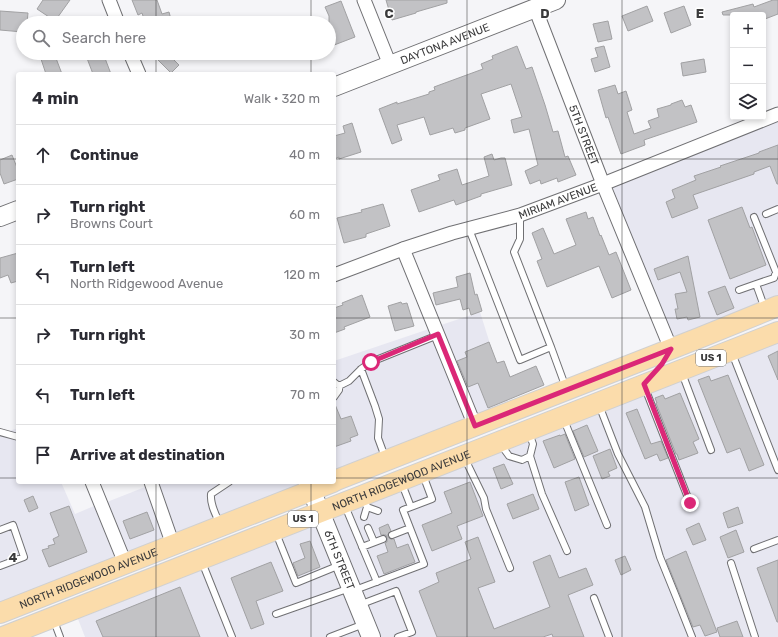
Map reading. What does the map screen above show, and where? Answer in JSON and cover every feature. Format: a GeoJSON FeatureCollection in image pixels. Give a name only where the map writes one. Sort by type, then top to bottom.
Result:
{"type":"FeatureCollection","features":[{"type":"Feature","properties":{"kind":"main road","name":"NORTH RIDGEWOOD AVENUE"},"geometry":{"type":"LineString","coordinates":[[336,481],[772,308]]}},
{"type":"Feature","properties":{"kind":"main road","name":"NORTH RIDGEWOOD AVENUE"},"geometry":{"type":"LineString","coordinates":[[3,637],[320,512],[344,503],[365,501],[400,480],[778,332]]}},
{"type":"Feature","properties":{"kind":"main road"},"geometry":{"type":"LineString","coordinates":[[681,370],[682,363],[687,353],[699,338]]}},
{"type":"Feature","properties":{"kind":"main road"},"geometry":{"type":"LineString","coordinates":[[644,384],[662,364],[671,349]]}},
{"type":"Feature","properties":{"kind":"main road","name":"NORTH RIDGEWOOD AVENUE"},"geometry":{"type":"LineString","coordinates":[[0,612],[220,526],[310,486],[322,484]]}},
{"type":"Feature","properties":{"kind":"street"},"geometry":{"type":"LineString","coordinates":[[109,0],[115,16]]}},
{"type":"Feature","properties":{"kind":"street"},"geometry":{"type":"LineString","coordinates":[[364,0],[390,65]]}},
{"type":"Feature","properties":{"kind":"street","name":"DAYTONA AVENUE"},"geometry":{"type":"LineString","coordinates":[[336,86],[531,6],[556,0]]}},
{"type":"Feature","properties":{"kind":"street","name":"5TH STREET"},"geometry":{"type":"LineString","coordinates":[[531,6],[671,349]]}},
{"type":"Feature","properties":{"kind":"street"},"geometry":{"type":"LineString","coordinates":[[133,60],[138,72]]}},
{"type":"Feature","properties":{"kind":"street","name":"MIRIAM AVENUE"},"geometry":{"type":"LineString","coordinates":[[336,274],[403,249],[520,215],[603,184],[778,114]]}},
{"type":"Feature","properties":{"kind":"street"},"geometry":{"type":"LineString","coordinates":[[0,217],[16,211]]}},
{"type":"Feature","properties":{"kind":"street"},"geometry":{"type":"LineString","coordinates":[[403,249],[475,426]]}},
{"type":"Feature","properties":{"kind":"street"},"geometry":{"type":"LineString","coordinates":[[93,484],[125,564]]}},
{"type":"Feature","properties":{"kind":"street"},"geometry":{"type":"LineString","coordinates":[[152,484],[173,545]]}},
{"type":"Feature","properties":{"kind":"street","name":"6TH STREET"},"geometry":{"type":"LineString","coordinates":[[310,486],[368,630]]}},
{"type":"Feature","properties":{"kind":"lane"},"geometry":{"type":"LineString","coordinates":[[766,214],[778,209]]}},
{"type":"Feature","properties":{"kind":"lane"},"geometry":{"type":"LineString","coordinates":[[520,215],[520,239],[514,252],[567,390]]}},
{"type":"Feature","properties":{"kind":"lane"},"geometry":{"type":"LineString","coordinates":[[739,290],[774,278],[776,272],[754,217]]}},
{"type":"Feature","properties":{"kind":"lane"},"geometry":{"type":"LineString","coordinates":[[470,229],[520,360],[551,348]]}},
{"type":"Feature","properties":{"kind":"lane"},"geometry":{"type":"LineString","coordinates":[[756,284],[772,308]]}},
{"type":"Feature","properties":{"kind":"lane"},"geometry":{"type":"LineString","coordinates":[[336,394],[339,390],[336,384],[349,381],[361,369],[371,362],[438,334]]}},
{"type":"Feature","properties":{"kind":"lane"},"geometry":{"type":"LineString","coordinates":[[731,350],[778,470]]}},
{"type":"Feature","properties":{"kind":"lane"},"geometry":{"type":"LineString","coordinates":[[361,369],[379,419],[378,438],[387,461]]}},
{"type":"Feature","properties":{"kind":"lane"},"geometry":{"type":"LineString","coordinates":[[681,370],[710,450]]}},
{"type":"Feature","properties":{"kind":"lane"},"geometry":{"type":"LineString","coordinates":[[644,384],[690,503]]}},
{"type":"Feature","properties":{"kind":"lane"},"geometry":{"type":"LineString","coordinates":[[598,402],[618,454],[645,507],[660,558],[692,637]]}},
{"type":"Feature","properties":{"kind":"lane"},"geometry":{"type":"LineString","coordinates":[[563,416],[607,525]]}},
{"type":"Feature","properties":{"kind":"lane"},"geometry":{"type":"LineString","coordinates":[[528,430],[533,444],[530,456],[542,494],[567,551]]}},
{"type":"Feature","properties":{"kind":"lane"},"geometry":{"type":"LineString","coordinates":[[0,432],[16,436]]}},
{"type":"Feature","properties":{"kind":"lane"},"geometry":{"type":"LineString","coordinates":[[499,442],[509,456],[522,460],[530,456]]}},
{"type":"Feature","properties":{"kind":"lane"},"geometry":{"type":"LineString","coordinates":[[464,455],[484,498],[486,509],[510,568]]}},
{"type":"Feature","properties":{"kind":"lane"},"geometry":{"type":"LineString","coordinates":[[354,595],[377,582],[424,564],[403,510],[432,499],[421,472]]}},
{"type":"Feature","properties":{"kind":"lane"},"geometry":{"type":"LineString","coordinates":[[400,480],[411,507]]}},
{"type":"Feature","properties":{"kind":"lane"},"geometry":{"type":"LineString","coordinates":[[220,526],[211,499],[211,494],[226,484]]}},
{"type":"Feature","properties":{"kind":"lane"},"geometry":{"type":"LineString","coordinates":[[365,501],[378,511]]}},
{"type":"Feature","properties":{"kind":"lane"},"geometry":{"type":"LineString","coordinates":[[364,517],[365,501]]}},
{"type":"Feature","properties":{"kind":"lane"},"geometry":{"type":"LineString","coordinates":[[344,503],[377,582]]}},
{"type":"Feature","properties":{"kind":"lane"},"geometry":{"type":"LineString","coordinates":[[0,530],[13,525],[24,557],[0,566]]}},
{"type":"Feature","properties":{"kind":"lane"},"geometry":{"type":"LineString","coordinates":[[368,528],[374,542]]}},
{"type":"Feature","properties":{"kind":"lane"},"geometry":{"type":"LineString","coordinates":[[392,535],[410,528]]}},
{"type":"Feature","properties":{"kind":"lane"},"geometry":{"type":"LineString","coordinates":[[275,530],[296,583],[341,565]]}},
{"type":"Feature","properties":{"kind":"lane"},"geometry":{"type":"LineString","coordinates":[[362,547],[383,539]]}},
{"type":"Feature","properties":{"kind":"lane"},"geometry":{"type":"LineString","coordinates":[[754,549],[778,540]]}},
{"type":"Feature","properties":{"kind":"lane"},"geometry":{"type":"LineString","coordinates":[[200,559],[232,637]]}},
{"type":"Feature","properties":{"kind":"lane"},"geometry":{"type":"LineString","coordinates":[[731,563],[755,637]]}},
{"type":"Feature","properties":{"kind":"lane"},"geometry":{"type":"LineString","coordinates":[[276,614],[354,595],[396,591],[412,632],[398,637]]}},
{"type":"Feature","properties":{"kind":"lane"},"geometry":{"type":"LineString","coordinates":[[594,598],[609,637]]}},
{"type":"Feature","properties":{"kind":"lane"},"geometry":{"type":"LineString","coordinates":[[53,617],[60,637]]}},
{"type":"Feature","properties":{"kind":"lane"},"geometry":{"type":"LineString","coordinates":[[330,637],[368,630]]}},
{"type":"Feature","properties":{"kind":"shaded area"},"geometry":{"type":"Polygon","coordinates":[[[778,121],[778,299],[674,341],[612,187],[778,121]]]}},
{"type":"Feature","properties":{"kind":"shaded area"},"geometry":{"type":"Polygon","coordinates":[[[480,312],[509,404],[478,416],[441,325],[480,312]]]}},
{"type":"Feature","properties":{"kind":"shaded area"},"geometry":{"type":"Polygon","coordinates":[[[429,329],[466,421],[336,473],[336,360],[429,329]]]}},
{"type":"Feature","properties":{"kind":"shaded area"},"geometry":{"type":"Polygon","coordinates":[[[778,341],[778,637],[378,637],[330,519],[778,341]]]}},
{"type":"Feature","properties":{"kind":"shaded area"},"geometry":{"type":"Polygon","coordinates":[[[16,429],[16,484],[62,484],[75,514],[94,506],[116,560],[0,605],[0,434],[16,429]]]}},
{"type":"Feature","properties":{"kind":"shaded area"},"geometry":{"type":"Polygon","coordinates":[[[159,484],[302,484],[303,486],[177,536],[159,484]]]}},
{"type":"Feature","properties":{"kind":"shaded area"},"geometry":{"type":"Polygon","coordinates":[[[145,487],[165,541],[129,555],[107,502],[145,487]]]}},
{"type":"Feature","properties":{"kind":"shaded area"},"geometry":{"type":"Polygon","coordinates":[[[318,524],[364,637],[85,637],[78,619],[318,524]]]}},
{"type":"Feature","properties":{"kind":"building"},"geometry":{"type":"Polygon","coordinates":[[[43,0],[70,0],[59,16],[48,16],[37,9],[43,0]]]}},
{"type":"Feature","properties":{"kind":"building"},"geometry":{"type":"Polygon","coordinates":[[[132,0],[157,0],[162,14],[169,12],[170,16],[143,16],[142,13],[138,15],[132,0]]]}},
{"type":"Feature","properties":{"kind":"building"},"geometry":{"type":"Polygon","coordinates":[[[386,0],[447,0],[447,3],[392,20],[386,0]]]}},
{"type":"Feature","properties":{"kind":"building"},"geometry":{"type":"Polygon","coordinates":[[[773,0],[778,0],[778,14],[766,19],[766,12],[730,12],[730,15],[723,15],[722,12],[753,4],[754,7],[773,0]]]}},
{"type":"Feature","properties":{"kind":"building"},"geometry":{"type":"Polygon","coordinates":[[[341,1],[355,37],[336,44],[336,16],[329,16],[325,7],[341,1]]]}},
{"type":"Feature","properties":{"kind":"building"},"geometry":{"type":"Polygon","coordinates":[[[647,6],[653,21],[628,31],[622,16],[647,6]]]}},
{"type":"Feature","properties":{"kind":"building"},"geometry":{"type":"Polygon","coordinates":[[[684,6],[691,25],[671,33],[664,13],[684,6]]]}},
{"type":"Feature","properties":{"kind":"building"},"geometry":{"type":"Polygon","coordinates":[[[0,11],[28,13],[28,16],[16,16],[16,31],[0,30],[0,11]]]}},
{"type":"Feature","properties":{"kind":"building"},"geometry":{"type":"Polygon","coordinates":[[[608,21],[612,39],[598,42],[593,24],[608,21]]]}},
{"type":"Feature","properties":{"kind":"building"},"geometry":{"type":"Polygon","coordinates":[[[517,46],[526,69],[532,67],[553,132],[558,131],[565,157],[568,156],[576,175],[558,182],[557,178],[541,184],[540,180],[530,184],[525,171],[538,165],[529,129],[514,133],[511,120],[522,117],[511,84],[481,94],[490,119],[455,133],[453,128],[430,135],[424,117],[397,125],[402,140],[392,144],[379,109],[397,102],[397,104],[429,94],[429,92],[435,90],[434,87],[483,69],[481,64],[493,59],[492,56],[517,46]]]}},
{"type":"Feature","properties":{"kind":"building"},"geometry":{"type":"Polygon","coordinates":[[[604,46],[610,67],[595,72],[591,59],[598,57],[595,48],[604,46]]]}},
{"type":"Feature","properties":{"kind":"building"},"geometry":{"type":"Polygon","coordinates":[[[704,59],[706,72],[683,76],[681,63],[704,59]]]}},
{"type":"Feature","properties":{"kind":"building"},"geometry":{"type":"Polygon","coordinates":[[[41,60],[57,60],[61,72],[45,72],[41,60]]]}},
{"type":"Feature","properties":{"kind":"building"},"geometry":{"type":"Polygon","coordinates":[[[88,60],[106,60],[110,72],[92,72],[88,60]]]}},
{"type":"Feature","properties":{"kind":"building"},"geometry":{"type":"Polygon","coordinates":[[[158,60],[174,60],[179,65],[172,72],[170,72],[158,60]]]}},
{"type":"Feature","properties":{"kind":"building"},"geometry":{"type":"Polygon","coordinates":[[[615,85],[618,94],[626,91],[632,110],[627,112],[634,134],[651,128],[648,121],[659,117],[657,109],[682,100],[685,107],[691,105],[697,122],[644,140],[645,145],[621,154],[608,117],[606,118],[598,90],[615,85]]]}},
{"type":"Feature","properties":{"kind":"building"},"geometry":{"type":"Polygon","coordinates":[[[352,123],[361,152],[339,159],[339,157],[336,158],[336,135],[345,133],[343,126],[352,123]]]}},
{"type":"Feature","properties":{"kind":"building"},"geometry":{"type":"Polygon","coordinates":[[[778,145],[778,184],[770,166],[754,172],[754,174],[693,195],[698,208],[672,218],[666,202],[675,198],[672,190],[696,180],[694,176],[778,145]]]}},
{"type":"Feature","properties":{"kind":"building"},"geometry":{"type":"Polygon","coordinates":[[[492,154],[494,160],[505,158],[512,185],[481,194],[481,196],[456,205],[454,200],[419,212],[411,190],[440,180],[438,175],[457,169],[462,185],[489,176],[484,157],[492,154]]]}},
{"type":"Feature","properties":{"kind":"building"},"geometry":{"type":"Polygon","coordinates":[[[12,155],[16,165],[16,180],[4,184],[0,173],[0,160],[12,155]]]}},
{"type":"Feature","properties":{"kind":"building"},"geometry":{"type":"Polygon","coordinates":[[[383,204],[390,226],[366,234],[366,237],[344,243],[337,218],[362,212],[361,210],[383,204]]]}},
{"type":"Feature","properties":{"kind":"building"},"geometry":{"type":"Polygon","coordinates":[[[742,207],[750,228],[752,227],[766,265],[730,279],[708,220],[742,207]]]}},
{"type":"Feature","properties":{"kind":"building"},"geometry":{"type":"Polygon","coordinates":[[[586,212],[588,219],[593,217],[609,255],[616,252],[631,290],[612,298],[599,266],[547,287],[537,261],[542,259],[532,233],[543,228],[554,254],[576,245],[566,219],[586,212]]]}},
{"type":"Feature","properties":{"kind":"building"},"geometry":{"type":"Polygon","coordinates":[[[16,254],[16,282],[11,283],[8,275],[0,278],[0,258],[16,254]]]}},
{"type":"Feature","properties":{"kind":"building"},"geometry":{"type":"Polygon","coordinates":[[[688,256],[700,317],[688,320],[687,317],[677,319],[675,309],[678,309],[675,294],[687,292],[680,272],[658,280],[654,269],[688,256]]]}},
{"type":"Feature","properties":{"kind":"building"},"geometry":{"type":"Polygon","coordinates":[[[470,273],[475,295],[477,294],[482,311],[471,315],[469,308],[463,310],[460,299],[436,305],[433,293],[458,287],[456,277],[470,273]]]}},
{"type":"Feature","properties":{"kind":"building"},"geometry":{"type":"Polygon","coordinates":[[[725,286],[734,308],[717,315],[708,292],[725,286]]]}},
{"type":"Feature","properties":{"kind":"building"},"geometry":{"type":"Polygon","coordinates":[[[362,295],[370,317],[344,327],[345,329],[336,332],[336,307],[343,305],[342,303],[362,295]]]}},
{"type":"Feature","properties":{"kind":"building"},"geometry":{"type":"Polygon","coordinates":[[[401,302],[402,304],[407,303],[414,326],[395,331],[388,306],[401,302]]]}},
{"type":"Feature","properties":{"kind":"building"},"geometry":{"type":"Polygon","coordinates":[[[489,342],[497,363],[504,361],[510,377],[536,366],[544,385],[488,408],[478,383],[468,387],[457,361],[467,357],[465,352],[489,342]]]}},
{"type":"Feature","properties":{"kind":"building"},"geometry":{"type":"Polygon","coordinates":[[[778,351],[778,380],[768,356],[778,351]]]}},
{"type":"Feature","properties":{"kind":"building"},"geometry":{"type":"Polygon","coordinates":[[[728,375],[764,465],[749,471],[740,448],[727,453],[698,380],[709,376],[711,381],[728,375]]]}},
{"type":"Feature","properties":{"kind":"building"},"geometry":{"type":"Polygon","coordinates":[[[680,393],[699,439],[693,442],[698,453],[679,460],[655,398],[663,395],[665,399],[680,393]]]}},
{"type":"Feature","properties":{"kind":"building"},"geometry":{"type":"Polygon","coordinates":[[[336,407],[341,419],[351,416],[358,435],[350,438],[351,441],[336,446],[336,407]]]}},
{"type":"Feature","properties":{"kind":"building"},"geometry":{"type":"Polygon","coordinates":[[[637,409],[651,444],[661,441],[668,458],[660,461],[657,454],[645,459],[626,413],[637,409]]]}},
{"type":"Feature","properties":{"kind":"building"},"geometry":{"type":"Polygon","coordinates":[[[587,425],[598,451],[584,457],[573,431],[587,425]]]}},
{"type":"Feature","properties":{"kind":"building"},"geometry":{"type":"Polygon","coordinates":[[[565,434],[575,459],[554,468],[543,441],[565,434]]]}},
{"type":"Feature","properties":{"kind":"building"},"geometry":{"type":"Polygon","coordinates":[[[610,449],[617,468],[608,472],[610,476],[602,479],[593,456],[610,449]]]}},
{"type":"Feature","properties":{"kind":"building"},"geometry":{"type":"Polygon","coordinates":[[[504,464],[513,484],[501,489],[493,468],[504,464]]]}},
{"type":"Feature","properties":{"kind":"building"},"geometry":{"type":"Polygon","coordinates":[[[579,477],[589,505],[575,511],[565,482],[579,477]]]}},
{"type":"Feature","properties":{"kind":"building"},"geometry":{"type":"Polygon","coordinates":[[[470,482],[483,516],[457,526],[462,539],[432,551],[422,525],[452,513],[444,492],[470,482]]]}},
{"type":"Feature","properties":{"kind":"building"},"geometry":{"type":"Polygon","coordinates":[[[533,494],[539,509],[513,519],[507,504],[533,494]]]}},
{"type":"Feature","properties":{"kind":"building"},"geometry":{"type":"Polygon","coordinates":[[[33,496],[38,508],[29,512],[24,500],[33,496]]]}},
{"type":"Feature","properties":{"kind":"building"},"geometry":{"type":"Polygon","coordinates":[[[69,506],[87,552],[49,567],[42,550],[55,544],[53,539],[59,536],[50,513],[69,506]]]}},
{"type":"Feature","properties":{"kind":"building"},"geometry":{"type":"Polygon","coordinates":[[[738,507],[743,523],[728,528],[723,513],[738,507]]]}},
{"type":"Feature","properties":{"kind":"building"},"geometry":{"type":"Polygon","coordinates":[[[147,512],[154,530],[130,539],[123,521],[147,512]]]}},
{"type":"Feature","properties":{"kind":"building"},"geometry":{"type":"Polygon","coordinates":[[[699,523],[706,540],[693,545],[686,529],[699,523]]]}},
{"type":"Feature","properties":{"kind":"building"},"geometry":{"type":"Polygon","coordinates":[[[388,524],[391,531],[388,534],[388,537],[394,539],[397,548],[408,544],[415,562],[384,574],[377,556],[388,552],[385,543],[387,542],[387,538],[386,535],[381,535],[379,528],[388,524]]]}},
{"type":"Feature","properties":{"kind":"building"},"geometry":{"type":"Polygon","coordinates":[[[736,530],[744,552],[728,558],[720,537],[736,530]]]}},
{"type":"Feature","properties":{"kind":"building"},"geometry":{"type":"Polygon","coordinates":[[[478,537],[495,582],[478,588],[494,629],[550,607],[533,562],[550,555],[559,578],[586,568],[593,585],[568,595],[584,637],[553,637],[552,634],[543,637],[437,637],[419,591],[439,582],[436,573],[471,559],[465,542],[478,537]]]}},
{"type":"Feature","properties":{"kind":"building"},"geometry":{"type":"Polygon","coordinates":[[[310,541],[320,567],[298,576],[293,563],[305,558],[300,544],[310,541]]]}},
{"type":"Feature","properties":{"kind":"building"},"geometry":{"type":"Polygon","coordinates":[[[686,551],[717,632],[705,636],[700,625],[693,627],[666,560],[686,551]]]}},
{"type":"Feature","properties":{"kind":"building"},"geometry":{"type":"Polygon","coordinates":[[[625,556],[631,570],[621,575],[615,560],[625,556]]]}},
{"type":"Feature","properties":{"kind":"building"},"geometry":{"type":"Polygon","coordinates":[[[778,560],[778,622],[777,622],[757,568],[778,560]]]}},
{"type":"Feature","properties":{"kind":"building"},"geometry":{"type":"Polygon","coordinates":[[[271,562],[283,591],[256,601],[264,624],[251,629],[231,578],[271,562]]]}},
{"type":"Feature","properties":{"kind":"building"},"geometry":{"type":"Polygon","coordinates":[[[180,587],[200,637],[103,637],[96,621],[180,587]]]}},
{"type":"Feature","properties":{"kind":"building"},"geometry":{"type":"Polygon","coordinates":[[[737,621],[743,637],[720,637],[717,628],[737,621]]]}},
{"type":"Feature","properties":{"kind":"route"},"geometry":{"type":"LineString","coordinates":[[371,362],[438,334],[475,426],[671,349],[662,364],[644,384],[690,503]]}}]}
